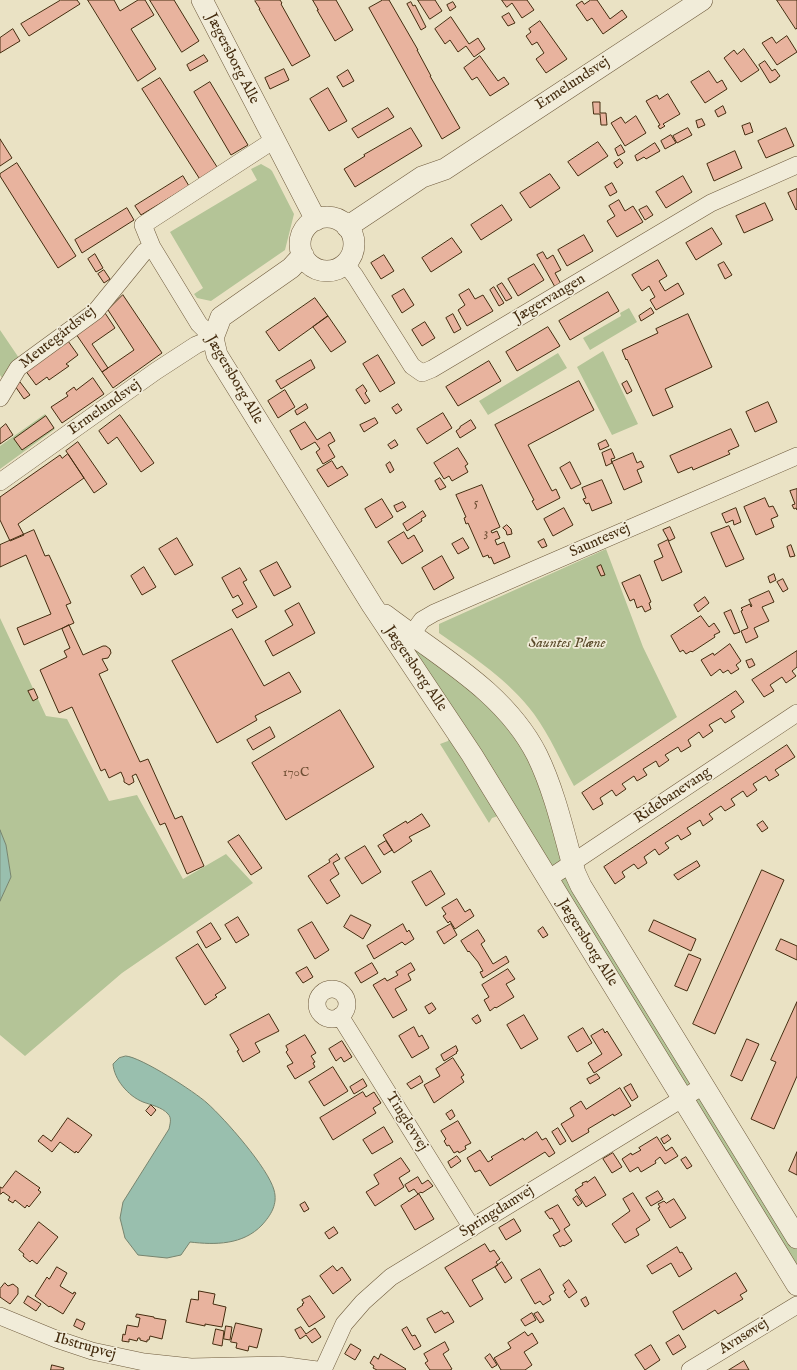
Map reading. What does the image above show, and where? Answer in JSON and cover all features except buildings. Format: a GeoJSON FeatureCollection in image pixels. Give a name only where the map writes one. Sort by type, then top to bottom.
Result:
{"type":"FeatureCollection","features":[{"type":"Feature","properties":{"kind":"street","name":"Jægersborg Alle"},"geometry":{"type":"LineString","coordinates":[[202,0],[316,220]]}},
{"type":"Feature","properties":{"kind":"street","name":"Ermelundsvej"},"geometry":{"type":"LineString","coordinates":[[350,232],[422,177],[445,169],[688,4]]}},
{"type":"Feature","properties":{"kind":"street","name":"Jægersborg Alle"},"geometry":{"type":"LineString","coordinates":[[274,140],[143,225],[152,246],[199,324],[213,338],[215,351],[221,363],[372,605],[404,638],[472,755],[797,1285]]}},
{"type":"Feature","properties":{"kind":"street","name":"Jægervangen"},"geometry":{"type":"LineString","coordinates":[[345,263],[355,276],[412,366],[422,372],[432,369],[711,204],[797,165]]}},
{"type":"Feature","properties":{"kind":"street"},"geometry":{"type":"LineString","coordinates":[[326,217],[339,220],[350,232],[353,246],[352,253],[345,263],[333,270],[327,271],[310,262],[300,247],[302,235],[306,227],[316,220],[326,217]]}},
{"type":"Feature","properties":{"kind":"street","name":"Meutegårdsvej"},"geometry":{"type":"LineString","coordinates":[[0,398],[18,368],[96,311],[144,252],[152,246]]}},
{"type":"Feature","properties":{"kind":"street","name":"Ermelundsvej"},"geometry":{"type":"LineString","coordinates":[[0,482],[156,371],[196,345],[213,338],[230,328],[310,262]]}},
{"type":"Feature","properties":{"kind":"street","name":"Sauntesvej"},"geometry":{"type":"LineString","coordinates":[[404,638],[422,620],[434,613],[797,456]]}},
{"type":"Feature","properties":{"kind":"street","name":"Jægersborg Alle"},"geometry":{"type":"LineString","coordinates":[[404,638],[477,682],[498,701],[515,720],[530,743],[546,774],[572,863],[581,886],[797,1238]]}},
{"type":"Feature","properties":{"kind":"street","name":"Ridebanevang"},"geometry":{"type":"LineString","coordinates":[[548,879],[797,713]]}},
{"type":"Feature","properties":{"kind":"street","name":"Tinglevvej"},"geometry":{"type":"LineString","coordinates":[[340,1016],[472,1228]]}},
{"type":"Feature","properties":{"kind":"street","name":"Springdamvej"},"geometry":{"type":"LineString","coordinates":[[323,1370],[344,1324],[363,1302],[391,1277],[703,1086]]}},
{"type":"Feature","properties":{"kind":"street","name":"Avnsøvej"},"geometry":{"type":"LineString","coordinates":[[690,1370],[797,1305]]}},
{"type":"Feature","properties":{"kind":"street","name":"Ibstrupvej"},"geometry":{"type":"LineString","coordinates":[[1,1317],[63,1342],[92,1351],[144,1362],[191,1367],[279,1365],[317,1370]]}},
{"type":"Feature","properties":{"kind":"green space"},"geometry":{"type":"Polygon","coordinates":[[[261,164],[272,171],[294,214],[285,250],[211,301],[197,298],[194,294],[203,288],[170,232],[257,180],[251,169],[261,164]]]}},
{"type":"Feature","properties":{"kind":"green space"},"geometry":{"type":"Polygon","coordinates":[[[629,308],[637,322],[590,350],[583,338],[621,316],[620,313],[629,308]]]}},
{"type":"Feature","properties":{"kind":"green space"},"geometry":{"type":"Polygon","coordinates":[[[0,330],[19,358],[9,366],[2,378],[0,375],[0,330]]]}},
{"type":"Feature","properties":{"kind":"green space"},"geometry":{"type":"Polygon","coordinates":[[[603,351],[638,424],[612,435],[577,367],[603,351]]]}},
{"type":"Feature","properties":{"kind":"green space"},"geometry":{"type":"Polygon","coordinates":[[[558,353],[567,368],[488,415],[479,401],[558,353]]]}},
{"type":"Feature","properties":{"kind":"green space"},"geometry":{"type":"Polygon","coordinates":[[[45,414],[55,429],[0,469],[0,446],[45,414]]]}},
{"type":"Feature","properties":{"kind":"green space","name":"Sauntes Plæne"},"geometry":{"type":"Polygon","coordinates":[[[606,549],[643,647],[677,717],[574,786],[545,731],[524,702],[490,670],[439,633],[439,624],[606,549]]]}},
{"type":"Feature","properties":{"kind":"green space"},"geometry":{"type":"Polygon","coordinates":[[[0,618],[46,716],[67,719],[109,801],[137,795],[183,879],[226,854],[253,883],[122,973],[25,1056],[0,1035],[0,901],[11,877],[6,845],[0,830],[0,618]]]}},
{"type":"Feature","properties":{"kind":"green space"},"geometry":{"type":"Polygon","coordinates":[[[413,648],[471,684],[530,753],[562,860],[550,868],[413,648]]]}},
{"type":"Feature","properties":{"kind":"green space"},"geometry":{"type":"Polygon","coordinates":[[[449,738],[498,816],[492,818],[489,823],[440,744],[448,741],[449,738]]]}},
{"type":"Feature","properties":{"kind":"green space"},"geometry":{"type":"Polygon","coordinates":[[[566,877],[691,1082],[687,1086],[559,881],[566,877]]]}},
{"type":"Feature","properties":{"kind":"green space"},"geometry":{"type":"Polygon","coordinates":[[[701,1097],[797,1247],[797,1276],[695,1101],[701,1097]]]}},
{"type":"Feature","properties":{"kind":"shaded area"},"geometry":{"type":"Polygon","coordinates":[[[0,830],[6,845],[11,877],[0,901],[0,830]]]}},
{"type":"Feature","properties":{"kind":"shaded area"},"geometry":{"type":"Polygon","coordinates":[[[126,1056],[155,1068],[201,1098],[224,1120],[264,1169],[274,1190],[275,1200],[273,1209],[268,1217],[254,1232],[246,1237],[228,1242],[190,1242],[181,1255],[167,1258],[138,1255],[125,1238],[120,1218],[123,1202],[169,1129],[170,1121],[170,1117],[166,1112],[132,1096],[119,1081],[113,1064],[119,1058],[126,1056]]]}}]}
